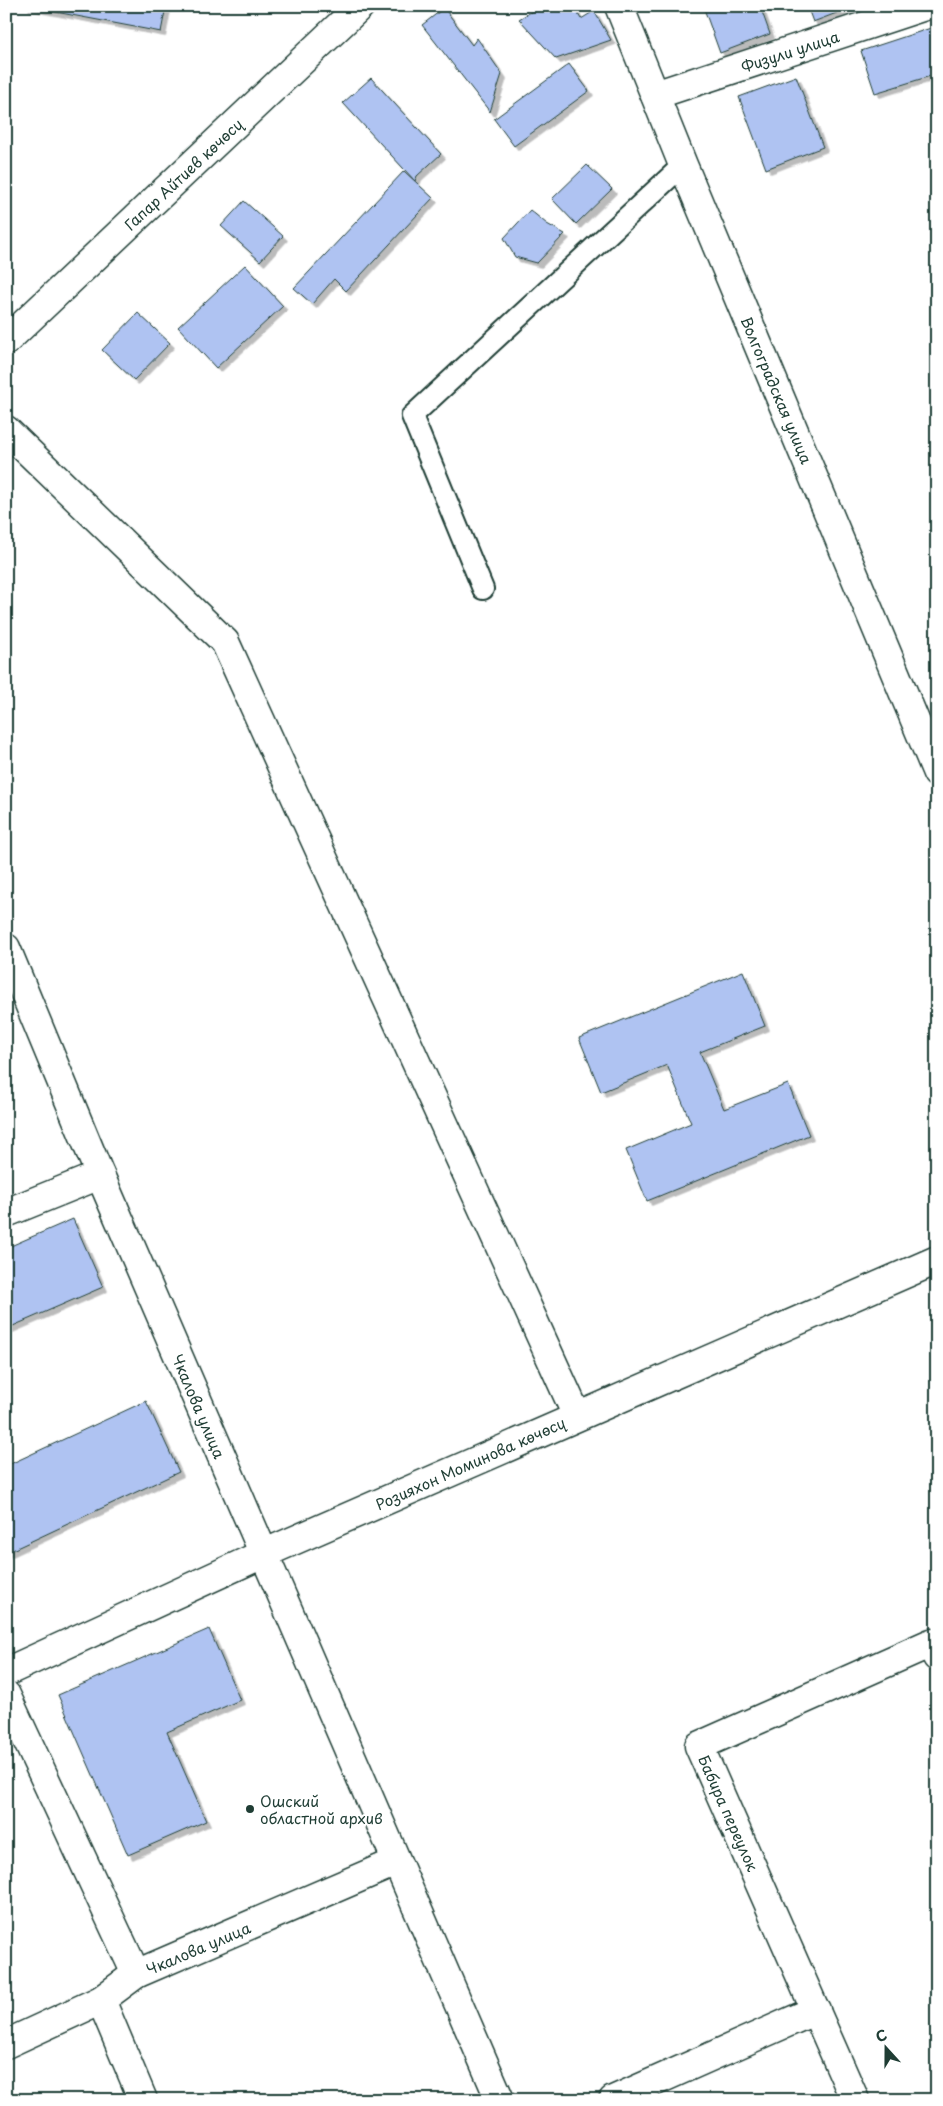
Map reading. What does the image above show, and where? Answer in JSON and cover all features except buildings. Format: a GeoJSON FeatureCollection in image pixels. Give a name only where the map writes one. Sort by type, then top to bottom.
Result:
{"type":"FeatureCollection","features":[{"type":"Feature","properties":{"kind":"street","name":"Гапар Айтиев көчөсү"},"geometry":{"type":"LineString","coordinates":[[6,341],[360,6]]}},
{"type":"Feature","properties":{"kind":"street","name":"Волгоградская улица"},"geometry":{"type":"LineString","coordinates":[[619,6],[683,165],[937,773]]}},
{"type":"Feature","properties":{"kind":"street","name":"Физули улица"},"geometry":{"type":"LineString","coordinates":[[655,95],[925,6]]}},
{"type":"Feature","properties":{"kind":"street"},"geometry":{"type":"LineString","coordinates":[[6,430],[225,642],[577,1416]]}},
{"type":"Feature","properties":{"kind":"street","name":"Чкалова улица"},"geometry":{"type":"LineString","coordinates":[[6,948],[100,1175],[500,2100]]}},
{"type":"Feature","properties":{"kind":"street"},"geometry":{"type":"LineString","coordinates":[[6,1213],[100,1175]]}},
{"type":"Feature","properties":{"kind":"street","name":"Розияхон Моминова көчөсү"},"geometry":{"type":"LineString","coordinates":[[6,1672],[263,1554],[937,1260]]}},
{"type":"Feature","properties":{"kind":"street","name":"Бабира переулок"},"geometry":{"type":"LineString","coordinates":[[855,2100],[699,1746],[931,1643],[937,1657]]}},
{"type":"Feature","properties":{"kind":"street"},"geometry":{"type":"LineString","coordinates":[[6,1695],[136,1974]]}},
{"type":"Feature","properties":{"kind":"street","name":"Чкалова улица"},"geometry":{"type":"LineString","coordinates":[[6,2044],[100,2000],[136,1974],[396,1862]]}},
{"type":"Feature","properties":{"kind":"street"},"geometry":{"type":"LineString","coordinates":[[100,2000],[144,2100]]}},
{"type":"Feature","properties":{"kind":"street"},"geometry":{"type":"LineString","coordinates":[[613,2100],[816,2010]]}},
{"type":"Feature","properties":{"kind":"lane"},"geometry":{"type":"LineString","coordinates":[[483,589],[412,416],[683,165]]}},
{"type":"Feature","properties":{"kind":"place","name":"Ошский областной архив"},"geometry":{"type":"Point","coordinates":[250,1809]}}]}
